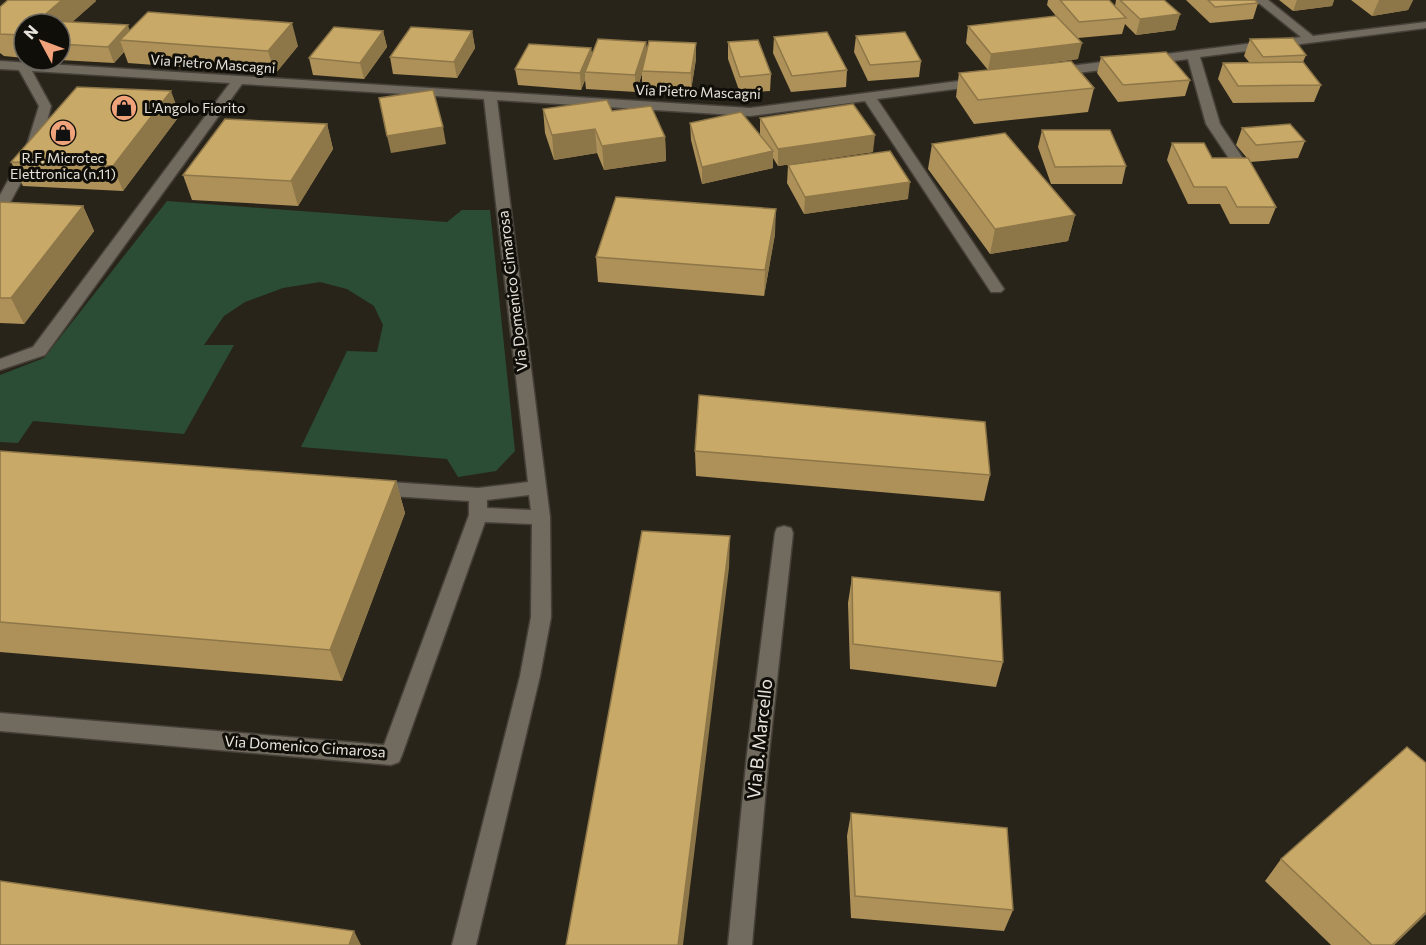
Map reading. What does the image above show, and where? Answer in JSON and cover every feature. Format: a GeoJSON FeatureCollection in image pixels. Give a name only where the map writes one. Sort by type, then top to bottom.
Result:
{"type":"FeatureCollection","features":[{"type":"Feature","properties":{"kind":"street"},"geometry":{"type":"LineString","coordinates":[[1261,0],[1310,39]]}},
{"type":"Feature","properties":{"kind":"street"},"geometry":{"type":"LineString","coordinates":[[1039,74],[1426,25]]}},
{"type":"Feature","properties":{"kind":"street"},"geometry":{"type":"LineString","coordinates":[[1193,55],[1213,124],[1245,172]]}},
{"type":"Feature","properties":{"kind":"street","name":"Via Pietro Mascagni"},"geometry":{"type":"LineString","coordinates":[[72,70],[750,112],[993,81]]}},
{"type":"Feature","properties":{"kind":"street"},"geometry":{"type":"LineString","coordinates":[[0,208],[33,148],[45,106],[27,72]]}},
{"type":"Feature","properties":{"kind":"street"},"geometry":{"type":"LineString","coordinates":[[0,365],[39,351],[239,80]]}},
{"type":"Feature","properties":{"kind":"street","name":"Via Domenico Cimarosa"},"geometry":{"type":"LineString","coordinates":[[464,945],[530,676],[541,616],[541,517],[490,96]]}},
{"type":"Feature","properties":{"kind":"street"},"geometry":{"type":"LineString","coordinates":[[869,97],[996,288]]}},
{"type":"Feature","properties":{"kind":"street"},"geometry":{"type":"LineString","coordinates":[[358,487],[541,517]]}},
{"type":"Feature","properties":{"kind":"street"},"geometry":{"type":"LineString","coordinates":[[478,505],[537,487]]}},
{"type":"Feature","properties":{"kind":"street","name":"Via Domenico Cimarosa"},"geometry":{"type":"LineString","coordinates":[[0,722],[392,755],[478,505]]}},
{"type":"Feature","properties":{"kind":"street","name":"Via B. Marcello"},"geometry":{"type":"LineString","coordinates":[[740,945],[758,754],[784,533]]}},
{"type":"Feature","properties":{"kind":"green space"},"geometry":{"type":"Polygon","coordinates":[[[167,201],[447,222],[462,210],[490,210],[515,451],[496,471],[458,477],[447,459],[301,447],[347,351],[377,352],[383,325],[374,306],[347,289],[320,282],[283,288],[245,302],[224,316],[204,345],[234,345],[184,434],[33,421],[18,443],[0,442],[0,375],[44,358],[167,201]]]}},
{"type":"Feature","properties":{"kind":"building"},"geometry":{"type":"Polygon","coordinates":[[[8,0],[62,0],[48,12],[12,12],[12,35],[0,34],[0,7],[8,0]]]}},
{"type":"Feature","properties":{"kind":"building"},"geometry":{"type":"Polygon","coordinates":[[[1060,0],[1109,0],[1126,18],[1079,22],[1060,0]]]}},
{"type":"Feature","properties":{"kind":"building"},"geometry":{"type":"Polygon","coordinates":[[[1120,0],[1164,0],[1180,14],[1140,19],[1120,0]]]}},
{"type":"Feature","properties":{"kind":"building"},"geometry":{"type":"Polygon","coordinates":[[[1208,0],[1255,0],[1258,3],[1215,7],[1208,0]]]}},
{"type":"Feature","properties":{"kind":"building"},"geometry":{"type":"Polygon","coordinates":[[[148,12],[292,23],[268,51],[120,40],[148,12]]]}},
{"type":"Feature","properties":{"kind":"building"},"geometry":{"type":"Polygon","coordinates":[[[1056,16],[1082,43],[991,54],[968,26],[1056,16]]]}},
{"type":"Feature","properties":{"kind":"building"},"geometry":{"type":"Polygon","coordinates":[[[72,22],[128,25],[108,47],[72,45],[72,22]]]}},
{"type":"Feature","properties":{"kind":"building"},"geometry":{"type":"Polygon","coordinates":[[[334,27],[383,31],[360,63],[309,58],[334,27]]]}},
{"type":"Feature","properties":{"kind":"building"},"geometry":{"type":"Polygon","coordinates":[[[411,27],[472,31],[454,62],[390,57],[411,27]]]}},
{"type":"Feature","properties":{"kind":"building"},"geometry":{"type":"Polygon","coordinates":[[[827,32],[847,70],[792,76],[774,37],[827,32]]]}},
{"type":"Feature","properties":{"kind":"building"},"geometry":{"type":"Polygon","coordinates":[[[905,32],[921,61],[870,65],[856,36],[905,32]]]}},
{"type":"Feature","properties":{"kind":"building"},"geometry":{"type":"Polygon","coordinates":[[[1293,38],[1306,55],[1263,57],[1250,39],[1293,38]]]}},
{"type":"Feature","properties":{"kind":"building"},"geometry":{"type":"Polygon","coordinates":[[[598,39],[646,42],[635,75],[585,72],[598,39]]]}},
{"type":"Feature","properties":{"kind":"building"},"geometry":{"type":"Polygon","coordinates":[[[758,40],[771,74],[740,77],[728,42],[758,40]]]}},
{"type":"Feature","properties":{"kind":"building"},"geometry":{"type":"Polygon","coordinates":[[[649,41],[696,43],[691,73],[642,71],[649,41]]]}},
{"type":"Feature","properties":{"kind":"building"},"geometry":{"type":"Polygon","coordinates":[[[529,44],[591,48],[580,73],[515,69],[529,44]]]}},
{"type":"Feature","properties":{"kind":"building"},"geometry":{"type":"Polygon","coordinates":[[[1166,52],[1190,80],[1123,85],[1101,57],[1166,52]]]}},
{"type":"Feature","properties":{"kind":"building"},"geometry":{"type":"Polygon","coordinates":[[[1071,61],[1094,88],[978,100],[959,73],[1071,61]]]}},
{"type":"Feature","properties":{"kind":"building"},"geometry":{"type":"Polygon","coordinates":[[[1303,62],[1321,85],[1238,86],[1223,63],[1303,62]]]}},
{"type":"Feature","properties":{"kind":"building"},"geometry":{"type":"Polygon","coordinates":[[[77,87],[171,91],[113,166],[11,162],[77,87]]]}},
{"type":"Feature","properties":{"kind":"building"},"geometry":{"type":"Polygon","coordinates":[[[433,90],[443,127],[387,136],[379,98],[433,90]]]}},
{"type":"Feature","properties":{"kind":"building"},"geometry":{"type":"Polygon","coordinates":[[[607,100],[612,111],[651,106],[665,137],[602,146],[595,129],[552,135],[543,109],[607,100]]]}},
{"type":"Feature","properties":{"kind":"building"},"geometry":{"type":"Polygon","coordinates":[[[853,104],[875,135],[778,149],[760,118],[853,104]]]}},
{"type":"Feature","properties":{"kind":"building"},"geometry":{"type":"Polygon","coordinates":[[[741,112],[773,151],[702,167],[690,123],[741,112]]]}},
{"type":"Feature","properties":{"kind":"building"},"geometry":{"type":"Polygon","coordinates":[[[225,119],[327,124],[291,181],[183,175],[225,119]]]}},
{"type":"Feature","properties":{"kind":"building"},"geometry":{"type":"Polygon","coordinates":[[[1290,124],[1305,141],[1256,145],[1242,128],[1290,124]]]}},
{"type":"Feature","properties":{"kind":"building"},"geometry":{"type":"Polygon","coordinates":[[[1042,130],[1110,130],[1126,166],[1055,167],[1042,130]]]}},
{"type":"Feature","properties":{"kind":"building"},"geometry":{"type":"Polygon","coordinates":[[[1005,133],[1075,215],[995,229],[932,144],[1005,133]]]}},
{"type":"Feature","properties":{"kind":"building"},"geometry":{"type":"Polygon","coordinates":[[[1172,143],[1204,143],[1212,158],[1248,158],[1276,207],[1237,207],[1226,187],[1194,187],[1172,143]]]}},
{"type":"Feature","properties":{"kind":"building"},"geometry":{"type":"Polygon","coordinates":[[[890,151],[910,182],[805,197],[788,165],[890,151]]]}},
{"type":"Feature","properties":{"kind":"building"},"geometry":{"type":"Polygon","coordinates":[[[616,197],[776,209],[765,270],[596,257],[616,197]]]}},
{"type":"Feature","properties":{"kind":"building"},"geometry":{"type":"Polygon","coordinates":[[[0,202],[83,206],[11,298],[0,298],[0,202]]]}},
{"type":"Feature","properties":{"kind":"building"},"geometry":{"type":"Polygon","coordinates":[[[699,395],[985,422],[990,475],[695,451],[699,395]]]}},
{"type":"Feature","properties":{"kind":"building"},"geometry":{"type":"Polygon","coordinates":[[[0,451],[396,481],[330,650],[0,622],[0,451]]]}},
{"type":"Feature","properties":{"kind":"building"},"geometry":{"type":"Polygon","coordinates":[[[642,531],[730,536],[678,945],[566,945],[642,531]]]}},
{"type":"Feature","properties":{"kind":"building"},"geometry":{"type":"Polygon","coordinates":[[[852,577],[1000,592],[1003,662],[853,644],[852,577]]]}},
{"type":"Feature","properties":{"kind":"building"},"geometry":{"type":"Polygon","coordinates":[[[1407,747],[1426,763],[1426,912],[1392,945],[1372,945],[1281,859],[1407,747]]]}},
{"type":"Feature","properties":{"kind":"building"},"geometry":{"type":"Polygon","coordinates":[[[851,813],[1007,828],[1013,910],[855,896],[851,813]]]}},
{"type":"Feature","properties":{"kind":"building"},"geometry":{"type":"Polygon","coordinates":[[[0,881],[354,931],[349,945],[0,945],[0,881]]]}},
{"type":"Feature","properties":{"kind":"place","name":"L'Angolo Fiorito"},"geometry":{"type":"Point","coordinates":[124,108]}},
{"type":"Feature","properties":{"kind":"place","name":"R.F. Microtec Elettronica (n.11)"},"geometry":{"type":"Point","coordinates":[63,133]}}]}
